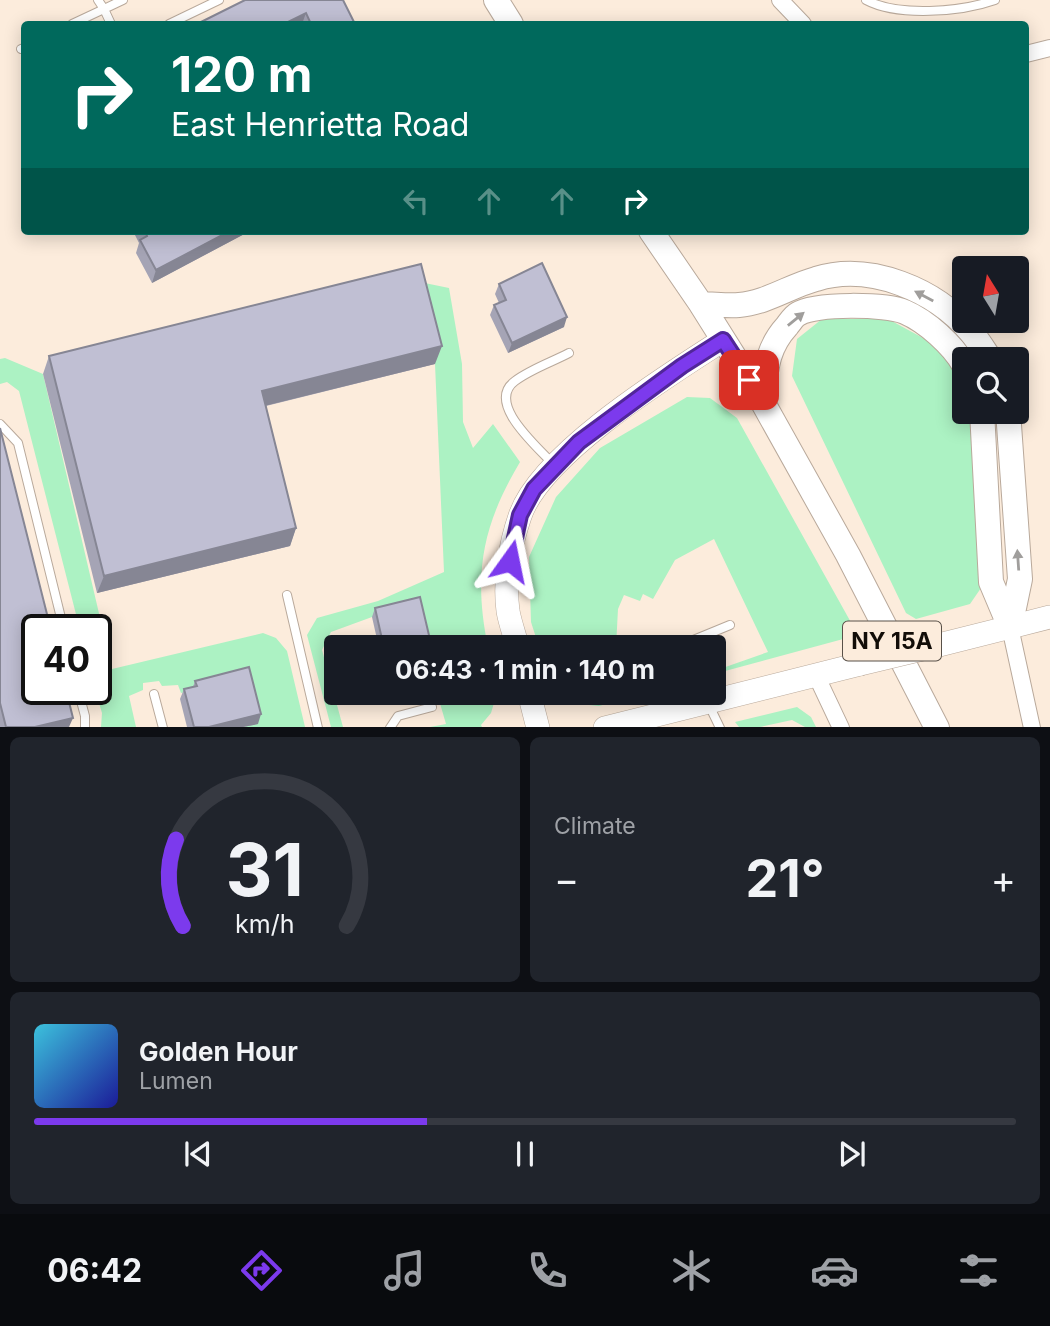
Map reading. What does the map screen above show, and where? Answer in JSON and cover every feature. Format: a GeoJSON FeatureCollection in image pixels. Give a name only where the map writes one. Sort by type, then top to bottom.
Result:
{"type":"FeatureCollection","features":[{"type":"Feature","properties":{"kind":"main road"},"geometry":{"type":"LineString","coordinates":[[496,0],[509,21]]}},
{"type":"Feature","properties":{"kind":"main road","name":"NY 15A"},"geometry":{"type":"LineString","coordinates":[[654,235],[762,401],[848,555],[937,727]]}},
{"type":"Feature","properties":{"kind":"main road"},"geometry":{"type":"LineString","coordinates":[[701,304],[740,305],[765,299],[816,279],[846,273],[896,281],[941,305],[971,331],[982,347]]}},
{"type":"Feature","properties":{"kind":"main road"},"geometry":{"type":"LineString","coordinates":[[762,401],[768,355],[780,334],[798,313],[829,305],[904,311],[938,334],[952,348]]}},
{"type":"Feature","properties":{"kind":"main road"},"geometry":{"type":"LineString","coordinates":[[984,424],[991,582],[1010,627]]}},
{"type":"Feature","properties":{"kind":"main road"},"geometry":{"type":"LineString","coordinates":[[1009,424],[1020,579],[1010,627]]}},
{"type":"Feature","properties":{"kind":"street"},"geometry":{"type":"LineString","coordinates":[[780,0],[800,21]]}},
{"type":"Feature","properties":{"kind":"street"},"geometry":{"type":"LineString","coordinates":[[1029,53],[1050,48]]}},
{"type":"Feature","properties":{"kind":"street"},"geometry":{"type":"LineString","coordinates":[[514,635],[508,611],[507,577],[520,515],[534,489],[579,442],[682,366],[723,340]]}},
{"type":"Feature","properties":{"kind":"street"},"geometry":{"type":"LineString","coordinates":[[726,699],[1050,617]]}},
{"type":"Feature","properties":{"kind":"street"},"geometry":{"type":"LineString","coordinates":[[1010,627],[1032,727]]}},
{"type":"Feature","properties":{"kind":"street"},"geometry":{"type":"LineString","coordinates":[[816,675],[841,727]]}},
{"type":"Feature","properties":{"kind":"street"},"geometry":{"type":"LineString","coordinates":[[532,705],[538,727]]}},
{"type":"Feature","properties":{"kind":"street"},"geometry":{"type":"LineString","coordinates":[[605,727],[660,712],[702,705]]}},
{"type":"Feature","properties":{"kind":"lane"},"geometry":{"type":"LineString","coordinates":[[98,0],[110,21]]}},
{"type":"Feature","properties":{"kind":"lane"},"geometry":{"type":"LineString","coordinates":[[78,21],[122,0]]}},
{"type":"Feature","properties":{"kind":"lane"},"geometry":{"type":"LineString","coordinates":[[175,21],[219,0]]}},
{"type":"Feature","properties":{"kind":"lane"},"geometry":{"type":"LineString","coordinates":[[866,0],[877,6],[902,10],[946,10],[995,0]]}},
{"type":"Feature","properties":{"kind":"lane"},"geometry":{"type":"LineString","coordinates":[[555,467],[517,425],[506,407],[505,395],[513,382],[569,353]]}},
{"type":"Feature","properties":{"kind":"lane"},"geometry":{"type":"LineString","coordinates":[[0,424],[18,443],[60,614]]}},
{"type":"Feature","properties":{"kind":"lane"},"geometry":{"type":"LineString","coordinates":[[287,595],[318,727]]}},
{"type":"Feature","properties":{"kind":"lane"},"geometry":{"type":"LineString","coordinates":[[706,635],[730,625]]}},
{"type":"Feature","properties":{"kind":"lane"},"geometry":{"type":"LineString","coordinates":[[154,694],[163,727]]}},
{"type":"Feature","properties":{"kind":"lane"},"geometry":{"type":"LineString","coordinates":[[82,705],[85,727]]}},
{"type":"Feature","properties":{"kind":"lane"},"geometry":{"type":"LineString","coordinates":[[709,705],[720,727]]}},
{"type":"Feature","properties":{"kind":"lane"},"geometry":{"type":"LineString","coordinates":[[390,727],[398,716],[432,707]]}},
{"type":"Feature","properties":{"kind":"green space"},"geometry":{"type":"Polygon","coordinates":[[[415,281],[449,288],[462,364],[463,422],[473,448],[493,424],[520,462],[497,508],[484,551],[481,596],[486,635],[404,635],[372,617],[331,632],[330,635],[324,635],[322,650],[324,700],[307,635],[317,618],[378,601],[444,572],[435,364],[415,281]]]}},
{"type":"Feature","properties":{"kind":"green space"},"geometry":{"type":"Polygon","coordinates":[[[822,319],[888,319],[936,345],[952,367],[952,424],[974,424],[981,588],[970,604],[916,619],[906,613],[792,376],[797,339],[822,319]]]}},
{"type":"Feature","properties":{"kind":"green space"},"geometry":{"type":"Polygon","coordinates":[[[5,358],[43,374],[99,614],[76,614],[19,391],[7,382],[0,384],[0,359],[5,358]]]}},
{"type":"Feature","properties":{"kind":"green space"},"geometry":{"type":"Polygon","coordinates":[[[687,397],[710,398],[737,418],[858,635],[726,671],[726,667],[768,652],[714,539],[675,560],[653,599],[643,594],[640,601],[624,595],[618,609],[617,635],[535,635],[531,622],[529,557],[556,497],[600,448],[687,397]]]}},
{"type":"Feature","properties":{"kind":"green space"},"geometry":{"type":"Polygon","coordinates":[[[263,633],[276,638],[287,651],[305,727],[243,727],[258,723],[245,677],[181,693],[178,685],[162,686],[159,681],[143,683],[143,690],[129,696],[136,727],[101,727],[100,705],[112,705],[112,669],[263,633]]]}},
{"type":"Feature","properties":{"kind":"green space"},"geometry":{"type":"Polygon","coordinates":[[[325,705],[337,705],[343,727],[331,727],[325,705]]]}},
{"type":"Feature","properties":{"kind":"green space"},"geometry":{"type":"Polygon","coordinates":[[[440,705],[493,705],[482,727],[430,727],[446,724],[440,705]]]}},
{"type":"Feature","properties":{"kind":"green space"},"geometry":{"type":"Polygon","coordinates":[[[797,707],[811,717],[816,727],[805,727],[792,720],[760,727],[739,727],[735,722],[797,707]]]}},
{"type":"Feature","properties":{"kind":"building"},"geometry":{"type":"Polygon","coordinates":[[[245,0],[343,0],[354,21],[310,21],[306,13],[290,21],[203,21],[245,0]]]}},
{"type":"Feature","properties":{"kind":"building"},"geometry":{"type":"Polygon","coordinates":[[[222,235],[156,270],[140,240],[147,236],[222,235]]]}},
{"type":"Feature","properties":{"kind":"building"},"geometry":{"type":"Polygon","coordinates":[[[542,263],[567,317],[512,343],[494,305],[506,300],[499,284],[542,263]]]}},
{"type":"Feature","properties":{"kind":"building"},"geometry":{"type":"Polygon","coordinates":[[[421,264],[442,346],[262,391],[296,528],[104,576],[49,356],[421,264]]]}},
{"type":"Feature","properties":{"kind":"building"},"geometry":{"type":"Polygon","coordinates":[[[0,428],[47,614],[21,614],[21,705],[70,705],[73,718],[35,727],[6,727],[0,703],[0,428]]]}},
{"type":"Feature","properties":{"kind":"building"},"geometry":{"type":"Polygon","coordinates":[[[420,597],[429,635],[381,635],[375,608],[420,597]]]}},
{"type":"Feature","properties":{"kind":"building"},"geometry":{"type":"Polygon","coordinates":[[[249,667],[261,714],[209,727],[194,727],[184,689],[197,686],[195,681],[249,667]]]}},
{"type":"Feature","properties":{"kind":"route"},"geometry":{"type":"LineString","coordinates":[[510,561],[520,515],[534,489],[579,442],[682,366],[723,340],[749,380]]}}]}
